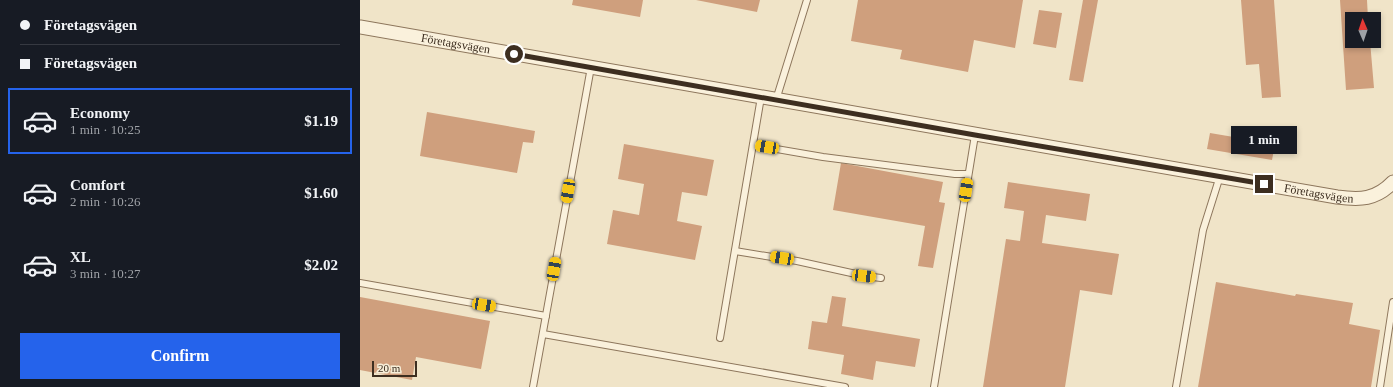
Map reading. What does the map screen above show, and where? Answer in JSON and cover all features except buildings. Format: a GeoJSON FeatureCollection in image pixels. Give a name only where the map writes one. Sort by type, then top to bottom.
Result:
{"type":"FeatureCollection","features":[{"type":"Feature","properties":{"kind":"street","name":"Företagsvägen"},"geometry":{"type":"LineString","coordinates":[[360,27],[1344,198],[1358,200],[1378,194],[1393,182]]}},
{"type":"Feature","properties":{"kind":"lane"},"geometry":{"type":"LineString","coordinates":[[776,100],[807,0]]}},
{"type":"Feature","properties":{"kind":"lane"},"geometry":{"type":"LineString","coordinates":[[533,387],[591,67]]}},
{"type":"Feature","properties":{"kind":"lane"},"geometry":{"type":"LineString","coordinates":[[720,338],[761,97]]}},
{"type":"Feature","properties":{"kind":"lane"},"geometry":{"type":"LineString","coordinates":[[934,387],[975,135]]}},
{"type":"Feature","properties":{"kind":"lane"},"geometry":{"type":"LineString","coordinates":[[753,145],[823,157],[955,174],[968,174]]}},
{"type":"Feature","properties":{"kind":"lane"},"geometry":{"type":"LineString","coordinates":[[1176,387],[1203,230],[1220,176]]}},
{"type":"Feature","properties":{"kind":"lane"},"geometry":{"type":"LineString","coordinates":[[735,251],[797,261],[864,276],[881,278]]}},
{"type":"Feature","properties":{"kind":"lane"},"geometry":{"type":"LineString","coordinates":[[360,283],[546,316]]}},
{"type":"Feature","properties":{"kind":"lane"},"geometry":{"type":"LineString","coordinates":[[1380,387],[1393,302]]}},
{"type":"Feature","properties":{"kind":"lane"},"geometry":{"type":"LineString","coordinates":[[543,334],[845,387]]}},
{"type":"Feature","properties":{"kind":"route"},"geometry":{"type":"LineString","coordinates":[[514,54],[1264,184]]}}]}
